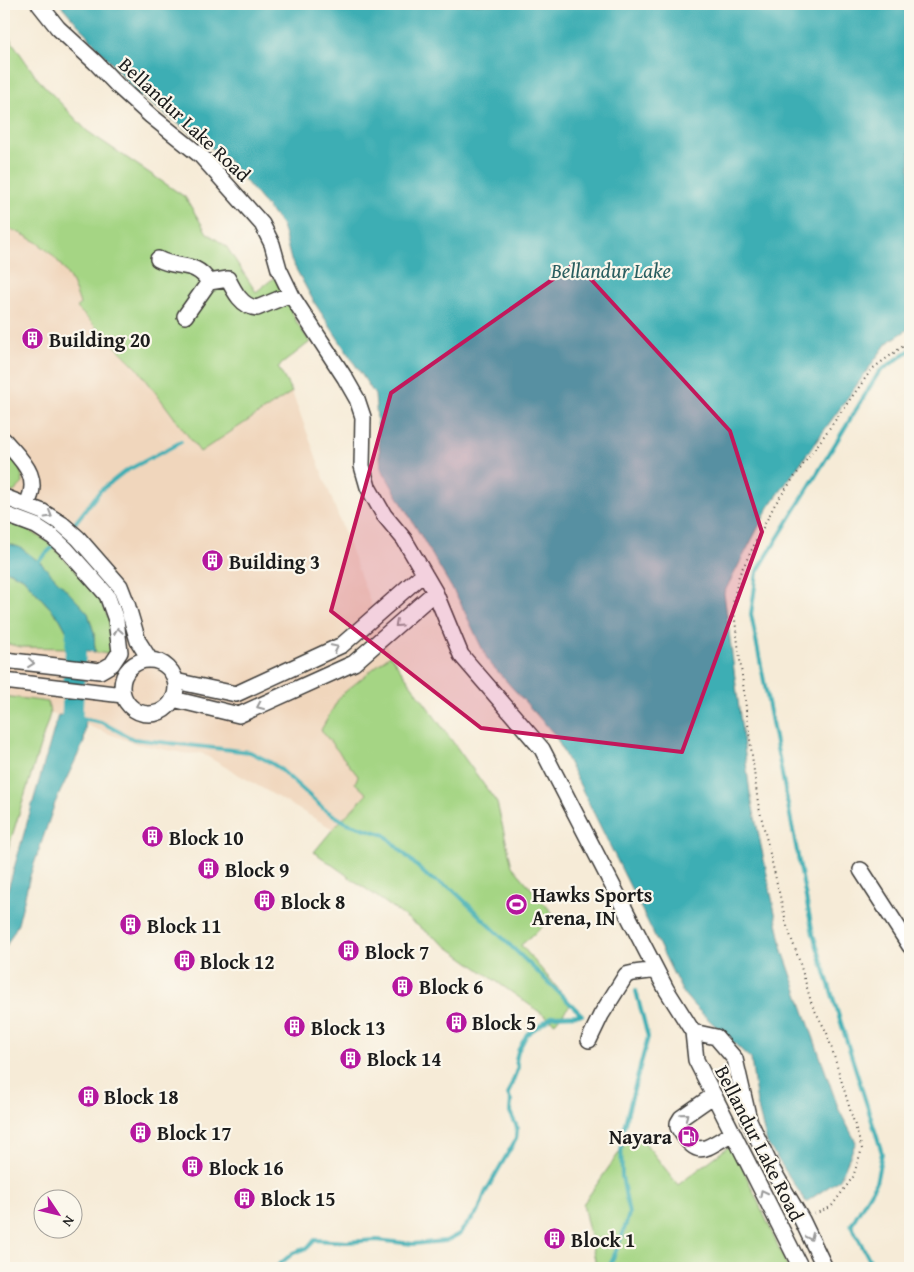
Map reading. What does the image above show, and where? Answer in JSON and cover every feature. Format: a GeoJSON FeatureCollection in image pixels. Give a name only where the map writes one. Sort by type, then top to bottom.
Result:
{"type":"FeatureCollection","features":[{"type":"Feature","properties":{"kind":"street","name":"Bellandur Lake Road"},"geometry":{"type":"LineString","coordinates":[[39,4],[58,28],[119,87],[151,116],[201,156],[262,224],[272,244],[279,269],[291,294],[357,399],[363,417],[362,466],[368,487],[384,515],[404,539],[424,573],[462,655],[542,749],[666,989],[693,1032],[696,1060],[801,1268]]}},
{"type":"Feature","properties":{"kind":"street"},"geometry":{"type":"LineString","coordinates":[[158,259],[167,264],[201,271],[209,282]]}},
{"type":"Feature","properties":{"kind":"street"},"geometry":{"type":"LineString","coordinates":[[185,316],[209,282],[228,279],[243,303],[251,308],[257,308],[291,294]]}},
{"type":"Feature","properties":{"kind":"street"},"geometry":{"type":"LineString","coordinates":[[4,440],[26,465],[31,476],[31,494],[26,505]]}},
{"type":"Feature","properties":{"kind":"street"},"geometry":{"type":"LineString","coordinates":[[4,497],[54,518],[70,531],[120,586],[128,604],[138,641],[150,660]]}},
{"type":"Feature","properties":{"kind":"street"},"geometry":{"type":"LineString","coordinates":[[4,514],[36,526],[53,537],[107,595],[113,609],[120,652],[107,667]]}},
{"type":"Feature","properties":{"kind":"street"},"geometry":{"type":"LineString","coordinates":[[175,681],[236,694],[342,645],[424,573]]}},
{"type":"Feature","properties":{"kind":"street"},"geometry":{"type":"LineString","coordinates":[[173,699],[239,715],[354,663],[434,592]]}},
{"type":"Feature","properties":{"kind":"street"},"geometry":{"type":"LineString","coordinates":[[313,658],[321,678]]}},
{"type":"Feature","properties":{"kind":"street"},"geometry":{"type":"LineString","coordinates":[[4,660],[58,666],[107,667],[126,672]]}},
{"type":"Feature","properties":{"kind":"street"},"geometry":{"type":"LineString","coordinates":[[150,660],[164,665],[173,675],[175,681],[176,688],[173,699],[163,710],[149,714],[135,711],[124,695],[122,686],[126,672],[137,663],[150,660]]}},
{"type":"Feature","properties":{"kind":"street"},"geometry":{"type":"LineString","coordinates":[[4,681],[124,695]]}},
{"type":"Feature","properties":{"kind":"street"},"geometry":{"type":"LineString","coordinates":[[218,710],[220,690]]}},
{"type":"Feature","properties":{"kind":"street"},"geometry":{"type":"LineString","coordinates":[[861,870],[910,946]]}},
{"type":"Feature","properties":{"kind":"street"},"geometry":{"type":"LineString","coordinates":[[588,1040],[626,975],[656,970]]}},
{"type":"Feature","properties":{"kind":"street","name":"Bellandur Lake Road"},"geometry":{"type":"LineString","coordinates":[[693,1032],[716,1037],[735,1059],[749,1120],[772,1169],[802,1220],[825,1268]]}},
{"type":"Feature","properties":{"kind":"street"},"geometry":{"type":"LineString","coordinates":[[714,1095],[681,1118],[678,1127],[697,1150],[708,1147],[733,1133]]}},
{"type":"Feature","properties":{"kind":"path"},"geometry":{"type":"LineString","coordinates":[[802,1220],[831,1207],[853,1177],[862,1149],[827,1033],[812,1005],[785,917],[758,803],[733,604],[738,576],[775,504],[872,369],[910,341]]}},
{"type":"Feature","properties":{"kind":"highlighted area"},"geometry":{"type":"Polygon","coordinates":[[[576,263],[730,431],[762,532],[682,752],[481,728],[331,611],[391,393],[576,263]]]}},
{"type":"Feature","properties":{"kind":"shaded area"},"geometry":{"type":"Polygon","coordinates":[[[4,185],[36,202],[185,197],[77,308],[138,369],[200,452],[292,392],[390,655],[340,696],[322,730],[358,776],[355,784],[367,794],[333,829],[201,753],[188,754],[136,744],[86,725],[86,718],[50,714],[4,862],[4,185]]]}},
{"type":"Feature","properties":{"kind":"green space"},"geometry":{"type":"Polygon","coordinates":[[[4,30],[37,78],[87,131],[185,197],[207,233],[226,246],[256,292],[275,277],[297,323],[310,342],[278,367],[292,392],[200,452],[138,369],[77,308],[80,304],[75,290],[61,265],[52,255],[31,239],[4,227],[4,30]]]}},
{"type":"Feature","properties":{"kind":"green space"},"geometry":{"type":"Polygon","coordinates":[[[4,448],[20,467],[23,483],[14,492],[4,491],[4,448]]]}},
{"type":"Feature","properties":{"kind":"green space"},"geometry":{"type":"Polygon","coordinates":[[[4,523],[27,529],[48,542],[100,599],[112,627],[113,655],[95,652],[94,633],[88,613],[21,548],[4,542],[4,523]]]}},
{"type":"Feature","properties":{"kind":"green space"},"geometry":{"type":"Polygon","coordinates":[[[4,569],[23,578],[60,619],[68,634],[68,648],[21,647],[4,643],[4,569]]]}},
{"type":"Feature","properties":{"kind":"green space"},"geometry":{"type":"Polygon","coordinates":[[[390,655],[497,803],[512,866],[555,916],[521,945],[571,1004],[555,1023],[314,852],[367,794],[355,783],[358,776],[321,730],[340,696],[390,655]]]}},
{"type":"Feature","properties":{"kind":"green space"},"geometry":{"type":"Polygon","coordinates":[[[4,696],[48,702],[50,714],[4,862],[4,696]]]}},
{"type":"Feature","properties":{"kind":"green space"},"geometry":{"type":"Polygon","coordinates":[[[635,1130],[678,1185],[732,1144],[788,1268],[595,1268],[583,1204],[635,1130]]]}},
{"type":"Feature","properties":{"kind":"water","name":"Bellandur Lake"},"geometry":{"type":"Polygon","coordinates":[[[60,4],[910,4],[910,328],[887,343],[769,507],[724,593],[750,793],[783,951],[839,1110],[856,1142],[840,1179],[806,1202],[767,1143],[757,1104],[751,1059],[695,1007],[683,993],[555,735],[488,661],[460,602],[381,468],[375,395],[314,302],[291,260],[282,225],[228,160],[138,94],[60,4]]]}},
{"type":"Feature","properties":{"kind":"water"},"geometry":{"type":"Polygon","coordinates":[[[4,542],[21,548],[41,563],[88,613],[94,633],[95,652],[68,648],[68,634],[60,619],[23,578],[4,569],[4,542]]]}},
{"type":"Feature","properties":{"kind":"water"},"geometry":{"type":"Polygon","coordinates":[[[58,715],[86,718],[84,742],[55,803],[30,876],[18,924],[4,950],[4,903],[58,715]]]}},
{"type":"Feature","properties":{"kind":"waterway"},"geometry":{"type":"LineString","coordinates":[[874,1268],[851,1225],[876,1183],[882,1153],[813,934],[751,614],[757,572],[879,372],[910,350]]}},
{"type":"Feature","properties":{"kind":"waterway"},"geometry":{"type":"LineString","coordinates":[[72,527],[100,491],[124,472],[181,442]]}},
{"type":"Feature","properties":{"kind":"waterway"},"geometry":{"type":"LineString","coordinates":[[35,564],[55,545]]}},
{"type":"Feature","properties":{"kind":"waterway"},"geometry":{"type":"LineString","coordinates":[[63,744],[72,716],[77,622],[75,620]]}},
{"type":"Feature","properties":{"kind":"waterway"},"geometry":{"type":"LineString","coordinates":[[72,716],[101,722],[133,739],[250,752],[268,761],[279,768],[325,810],[347,823],[385,835],[428,877],[452,889],[582,1015]]}},
{"type":"Feature","properties":{"kind":"waterway"},"geometry":{"type":"LineString","coordinates":[[609,1268],[629,1214],[622,1176],[621,1138],[648,1037],[636,991]]}},
{"type":"Feature","properties":{"kind":"waterway"},"geometry":{"type":"LineString","coordinates":[[275,1268],[293,1253],[307,1248],[315,1240],[347,1242],[377,1240],[413,1244],[446,1241],[459,1234],[479,1210],[485,1193],[516,1139],[517,1127],[510,1112],[511,1101],[508,1094],[518,1067],[516,1061],[518,1051],[527,1034],[553,1016],[582,1015]]}},
{"type":"Feature","properties":{"kind":"place","name":"Building 20"},"geometry":{"type":"Point","coordinates":[33,339]}},
{"type":"Feature","properties":{"kind":"place","name":"Building 3"},"geometry":{"type":"Point","coordinates":[213,561]}},
{"type":"Feature","properties":{"kind":"place","name":"Block 10"},"geometry":{"type":"Point","coordinates":[153,837]}},
{"type":"Feature","properties":{"kind":"place","name":"Block 9"},"geometry":{"type":"Point","coordinates":[209,869]}},
{"type":"Feature","properties":{"kind":"place","name":"Block 8"},"geometry":{"type":"Point","coordinates":[265,901]}},
{"type":"Feature","properties":{"kind":"place","name":"Hawks Sports Arena, IN"},"geometry":{"type":"Point","coordinates":[516,905]}},
{"type":"Feature","properties":{"kind":"place","name":"Block 11"},"geometry":{"type":"Point","coordinates":[131,925]}},
{"type":"Feature","properties":{"kind":"place","name":"Block 7"},"geometry":{"type":"Point","coordinates":[349,951]}},
{"type":"Feature","properties":{"kind":"place","name":"Block 12"},"geometry":{"type":"Point","coordinates":[184,961]}},
{"type":"Feature","properties":{"kind":"place","name":"Block 6"},"geometry":{"type":"Point","coordinates":[403,986]}},
{"type":"Feature","properties":{"kind":"place","name":"Block 5"},"geometry":{"type":"Point","coordinates":[456,1022]}},
{"type":"Feature","properties":{"kind":"place","name":"Block 13"},"geometry":{"type":"Point","coordinates":[295,1027]}},
{"type":"Feature","properties":{"kind":"place","name":"Block 14"},"geometry":{"type":"Point","coordinates":[351,1058]}},
{"type":"Feature","properties":{"kind":"place","name":"Block 18"},"geometry":{"type":"Point","coordinates":[88,1096]}},
{"type":"Feature","properties":{"kind":"place","name":"Block 17"},"geometry":{"type":"Point","coordinates":[141,1132]}},
{"type":"Feature","properties":{"kind":"place","name":"Nayara"},"geometry":{"type":"Point","coordinates":[688,1136]}},
{"type":"Feature","properties":{"kind":"place","name":"Block 16"},"geometry":{"type":"Point","coordinates":[193,1167]}},
{"type":"Feature","properties":{"kind":"place","name":"Block 15"},"geometry":{"type":"Point","coordinates":[245,1198]}},
{"type":"Feature","properties":{"kind":"place","name":"Block 1"},"geometry":{"type":"Point","coordinates":[555,1239]}}]}
